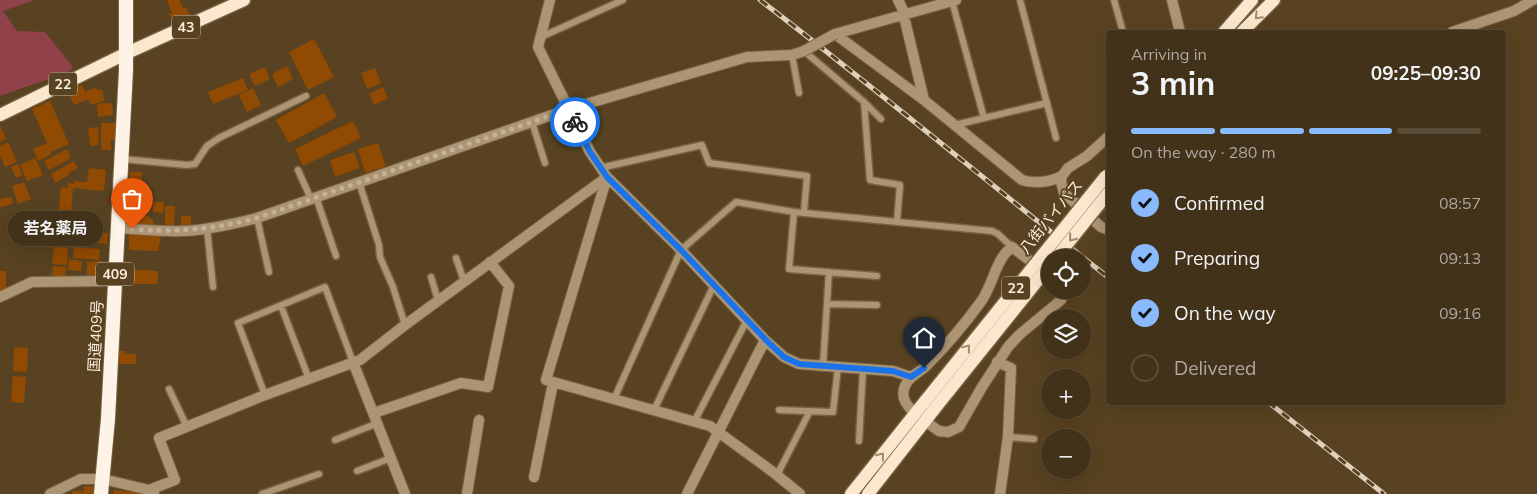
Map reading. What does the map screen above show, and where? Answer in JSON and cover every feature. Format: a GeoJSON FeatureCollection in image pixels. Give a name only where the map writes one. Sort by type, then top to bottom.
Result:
{"type":"FeatureCollection","features":[{"type":"Feature","properties":{"kind":"highway","name":"国道409号"},"geometry":{"type":"LineString","coordinates":[[101,494],[108,419],[122,159],[127,53],[126,0]]}},
{"type":"Feature","properties":{"kind":"main road","name":"43"},"geometry":{"type":"LineString","coordinates":[[127,53],[244,0]]}},
{"type":"Feature","properties":{"kind":"main road"},"geometry":{"type":"LineString","coordinates":[[1226,30],[1252,0]]}},
{"type":"Feature","properties":{"kind":"main road"},"geometry":{"type":"LineString","coordinates":[[1244,30],[1274,0]]}},
{"type":"Feature","properties":{"kind":"main road","name":"22"},"geometry":{"type":"LineString","coordinates":[[0,115],[127,53]]}},
{"type":"Feature","properties":{"kind":"main road","name":"八街バイパス"},"geometry":{"type":"LineString","coordinates":[[851,494],[1106,175]]}},
{"type":"Feature","properties":{"kind":"main road","name":"八街バイパス"},"geometry":{"type":"LineString","coordinates":[[1063,249],[1106,196]]}},
{"type":"Feature","properties":{"kind":"main road","name":"八街バイパス"},"geometry":{"type":"LineString","coordinates":[[868,494],[1041,276]]}},
{"type":"Feature","properties":{"kind":"street"},"geometry":{"type":"LineString","coordinates":[[550,0],[538,47],[590,152],[607,177],[681,250],[784,357],[799,364],[893,371],[911,377]]}},
{"type":"Feature","properties":{"kind":"street"},"geometry":{"type":"LineString","coordinates":[[898,0],[902,8],[902,15],[924,100]]}},
{"type":"Feature","properties":{"kind":"street"},"geometry":{"type":"LineString","coordinates":[[1172,0],[1180,30]]}},
{"type":"Feature","properties":{"kind":"street"},"geometry":{"type":"LineString","coordinates":[[1458,30],[1514,11],[1533,0]]}},
{"type":"Feature","properties":{"kind":"street"},"geometry":{"type":"LineString","coordinates":[[117,228],[185,231],[233,224],[257,218],[569,109],[747,57],[792,55],[804,51],[835,34],[954,1]]}},
{"type":"Feature","properties":{"kind":"street"},"geometry":{"type":"LineString","coordinates":[[835,34],[924,100],[1022,180],[1034,183],[1056,179],[1062,176],[1068,168],[1087,156],[1106,139]]}},
{"type":"Feature","properties":{"kind":"street"},"geometry":{"type":"LineString","coordinates":[[1062,176],[1064,193],[1101,228],[1106,229]]}},
{"type":"Feature","properties":{"kind":"street"},"geometry":{"type":"LineString","coordinates":[[50,494],[81,479],[103,479],[153,492],[175,480],[159,438],[265,395],[360,360],[438,300],[607,177]]}},
{"type":"Feature","properties":{"kind":"street"},"geometry":{"type":"LineString","coordinates":[[607,177],[546,380],[710,426],[800,494]]}},
{"type":"Feature","properties":{"kind":"street"},"geometry":{"type":"LineString","coordinates":[[914,413],[905,402],[904,388],[911,377],[924,368],[942,350],[981,302],[988,292],[1004,254],[1012,247],[1041,269]]}},
{"type":"Feature","properties":{"kind":"street"},"geometry":{"type":"LineString","coordinates":[[374,413],[461,383],[488,387],[509,286],[490,262]]}},
{"type":"Feature","properties":{"kind":"street"},"geometry":{"type":"LineString","coordinates":[[0,298],[32,282],[115,281]]}},
{"type":"Feature","properties":{"kind":"street"},"geometry":{"type":"LineString","coordinates":[[925,421],[939,430],[948,432],[959,426],[997,362],[1019,335],[1061,299]]}},
{"type":"Feature","properties":{"kind":"street"},"geometry":{"type":"LineString","coordinates":[[687,494],[766,340]]}},
{"type":"Feature","properties":{"kind":"street"},"geometry":{"type":"LineString","coordinates":[[353,362],[405,494]]}},
{"type":"Feature","properties":{"kind":"street"},"geometry":{"type":"LineString","coordinates":[[997,362],[1011,368],[1008,437],[1000,494]]}},
{"type":"Feature","properties":{"kind":"street"},"geometry":{"type":"LineString","coordinates":[[534,477],[553,383]]}},
{"type":"Feature","properties":{"kind":"street"},"geometry":{"type":"LineString","coordinates":[[467,494],[479,420]]}},
{"type":"Feature","properties":{"kind":"lane"},"geometry":{"type":"LineString","coordinates":[[541,37],[623,0]]}},
{"type":"Feature","properties":{"kind":"lane"},"geometry":{"type":"LineString","coordinates":[[1020,0],[1056,138]]}},
{"type":"Feature","properties":{"kind":"lane"},"geometry":{"type":"LineString","coordinates":[[1114,0],[1123,30]]}},
{"type":"Feature","properties":{"kind":"lane"},"geometry":{"type":"LineString","coordinates":[[954,1],[984,118]]}},
{"type":"Feature","properties":{"kind":"lane"},"geometry":{"type":"LineString","coordinates":[[804,51],[881,119]]}},
{"type":"Feature","properties":{"kind":"lane"},"geometry":{"type":"LineString","coordinates":[[792,55],[799,93]]}},
{"type":"Feature","properties":{"kind":"lane"},"geometry":{"type":"LineString","coordinates":[[122,159],[186,165],[195,164],[207,146],[219,138],[306,96]]}},
{"type":"Feature","properties":{"kind":"lane"},"geometry":{"type":"LineString","coordinates":[[864,102],[870,180],[900,185],[897,221]]}},
{"type":"Feature","properties":{"kind":"lane"},"geometry":{"type":"LineString","coordinates":[[955,125],[1047,103]]}},
{"type":"Feature","properties":{"kind":"lane"},"geometry":{"type":"LineString","coordinates":[[532,122],[545,163]]}},
{"type":"Feature","properties":{"kind":"lane"},"geometry":{"type":"LineString","coordinates":[[600,168],[702,145],[709,163],[807,176],[804,212]]}},
{"type":"Feature","properties":{"kind":"lane"},"geometry":{"type":"LineString","coordinates":[[298,170],[314,198],[336,256]]}},
{"type":"Feature","properties":{"kind":"lane"},"geometry":{"type":"LineString","coordinates":[[359,182],[379,245],[380,257],[393,287],[405,325]]}},
{"type":"Feature","properties":{"kind":"lane"},"geometry":{"type":"LineString","coordinates":[[614,399],[681,250],[736,202],[794,212],[992,231],[1012,247]]}},
{"type":"Feature","properties":{"kind":"lane"},"geometry":{"type":"LineString","coordinates":[[794,212],[789,269],[877,276]]}},
{"type":"Feature","properties":{"kind":"lane"},"geometry":{"type":"LineString","coordinates":[[257,218],[270,272]]}},
{"type":"Feature","properties":{"kind":"lane"},"geometry":{"type":"LineString","coordinates":[[207,228],[213,287]]}},
{"type":"Feature","properties":{"kind":"lane"},"geometry":{"type":"LineString","coordinates":[[456,258],[464,281]]}},
{"type":"Feature","properties":{"kind":"lane"},"geometry":{"type":"LineString","coordinates":[[823,366],[829,272]]}},
{"type":"Feature","properties":{"kind":"lane"},"geometry":{"type":"LineString","coordinates":[[431,277],[438,300]]}},
{"type":"Feature","properties":{"kind":"lane"},"geometry":{"type":"LineString","coordinates":[[654,410],[714,285]]}},
{"type":"Feature","properties":{"kind":"lane"},"geometry":{"type":"LineString","coordinates":[[265,395],[238,323],[325,287],[353,362]]}},
{"type":"Feature","properties":{"kind":"lane"},"geometry":{"type":"LineString","coordinates":[[827,304],[877,305]]}},
{"type":"Feature","properties":{"kind":"lane"},"geometry":{"type":"LineString","coordinates":[[281,306],[309,379]]}},
{"type":"Feature","properties":{"kind":"lane"},"geometry":{"type":"LineString","coordinates":[[694,422],[747,320]]}},
{"type":"Feature","properties":{"kind":"lane"},"geometry":{"type":"LineString","coordinates":[[779,410],[833,412],[838,368]]}},
{"type":"Feature","properties":{"kind":"lane"},"geometry":{"type":"LineString","coordinates":[[859,441],[863,369]]}},
{"type":"Feature","properties":{"kind":"lane"},"geometry":{"type":"LineString","coordinates":[[169,389],[187,426]]}},
{"type":"Feature","properties":{"kind":"lane"},"geometry":{"type":"LineString","coordinates":[[777,475],[810,411]]}},
{"type":"Feature","properties":{"kind":"lane"},"geometry":{"type":"LineString","coordinates":[[335,440],[378,423]]}},
{"type":"Feature","properties":{"kind":"lane"},"geometry":{"type":"LineString","coordinates":[[1008,437],[1034,439]]}},
{"type":"Feature","properties":{"kind":"lane"},"geometry":{"type":"LineString","coordinates":[[357,471],[391,458]]}},
{"type":"Feature","properties":{"kind":"lane"},"geometry":{"type":"LineString","coordinates":[[262,494],[319,474]]}},
{"type":"Feature","properties":{"kind":"shaded area"},"geometry":{"type":"Polygon","coordinates":[[[0,0],[35,0],[3,11],[17,31],[45,32],[73,67],[68,72],[0,96],[0,0]]]}},
{"type":"Feature","properties":{"kind":"building"},"geometry":{"type":"Polygon","coordinates":[[[167,0],[179,0],[183,8],[186,7],[191,18],[174,25],[169,14],[172,13],[167,0]]]}},
{"type":"Feature","properties":{"kind":"building"},"geometry":{"type":"Polygon","coordinates":[[[314,39],[334,77],[308,90],[289,52],[314,39]]]}},
{"type":"Feature","properties":{"kind":"building"},"geometry":{"type":"Polygon","coordinates":[[[287,66],[293,79],[278,87],[272,74],[287,66]]]}},
{"type":"Feature","properties":{"kind":"building"},"geometry":{"type":"Polygon","coordinates":[[[265,67],[270,79],[255,86],[249,74],[265,67]]]}},
{"type":"Feature","properties":{"kind":"building"},"geometry":{"type":"Polygon","coordinates":[[[375,68],[381,83],[367,89],[361,73],[375,68]]]}},
{"type":"Feature","properties":{"kind":"building"},"geometry":{"type":"Polygon","coordinates":[[[243,78],[248,90],[213,104],[208,92],[243,78]]]}},
{"type":"Feature","properties":{"kind":"building"},"geometry":{"type":"Polygon","coordinates":[[[82,85],[85,92],[94,88],[103,91],[104,101],[91,105],[88,99],[74,105],[68,91],[82,85]]]}},
{"type":"Feature","properties":{"kind":"building"},"geometry":{"type":"Polygon","coordinates":[[[383,87],[388,98],[374,105],[369,94],[383,87]]]}},
{"type":"Feature","properties":{"kind":"building"},"geometry":{"type":"Polygon","coordinates":[[[253,88],[261,105],[247,112],[239,95],[253,88]]]}},
{"type":"Feature","properties":{"kind":"building"},"geometry":{"type":"Polygon","coordinates":[[[324,93],[337,117],[289,143],[276,120],[324,93]]]}},
{"type":"Feature","properties":{"kind":"building"},"geometry":{"type":"Polygon","coordinates":[[[50,101],[69,144],[51,152],[52,154],[38,161],[33,149],[47,143],[32,109],[50,101]]]}},
{"type":"Feature","properties":{"kind":"building"},"geometry":{"type":"Polygon","coordinates":[[[112,103],[113,115],[98,117],[97,104],[112,103]]]}},
{"type":"Feature","properties":{"kind":"building"},"geometry":{"type":"Polygon","coordinates":[[[353,121],[361,138],[303,166],[295,149],[353,121]]]}},
{"type":"Feature","properties":{"kind":"building"},"geometry":{"type":"Polygon","coordinates":[[[101,123],[117,123],[117,140],[111,140],[111,150],[101,150],[101,123]]]}},
{"type":"Feature","properties":{"kind":"building"},"geometry":{"type":"Polygon","coordinates":[[[0,125],[6,139],[0,142],[0,125]]]}},
{"type":"Feature","properties":{"kind":"building"},"geometry":{"type":"Polygon","coordinates":[[[98,127],[98,145],[90,146],[88,128],[98,127]]]}},
{"type":"Feature","properties":{"kind":"building"},"geometry":{"type":"Polygon","coordinates":[[[8,142],[17,162],[5,167],[0,155],[0,146],[8,142]]]}},
{"type":"Feature","properties":{"kind":"building"},"geometry":{"type":"Polygon","coordinates":[[[378,143],[386,166],[365,173],[358,149],[378,143]]]}},
{"type":"Feature","properties":{"kind":"building"},"geometry":{"type":"Polygon","coordinates":[[[67,149],[71,158],[49,170],[44,161],[67,149]]]}},
{"type":"Feature","properties":{"kind":"building"},"geometry":{"type":"Polygon","coordinates":[[[354,152],[360,168],[335,177],[330,160],[354,152]]]}},
{"type":"Feature","properties":{"kind":"building"},"geometry":{"type":"Polygon","coordinates":[[[35,158],[43,175],[27,181],[20,165],[35,158]]]}},
{"type":"Feature","properties":{"kind":"building"},"geometry":{"type":"Polygon","coordinates":[[[74,161],[78,168],[55,183],[51,174],[74,161]]]}},
{"type":"Feature","properties":{"kind":"building"},"geometry":{"type":"Polygon","coordinates":[[[18,164],[22,175],[16,178],[11,167],[18,164]]]}},
{"type":"Feature","properties":{"kind":"building"},"geometry":{"type":"Polygon","coordinates":[[[89,168],[106,170],[104,191],[73,188],[70,228],[57,227],[61,187],[68,188],[68,183],[74,184],[74,181],[87,182],[89,168]]]}},
{"type":"Feature","properties":{"kind":"building"},"geometry":{"type":"Polygon","coordinates":[[[130,172],[142,172],[141,197],[129,197],[130,172]]]}},
{"type":"Feature","properties":{"kind":"building"},"geometry":{"type":"Polygon","coordinates":[[[24,182],[31,199],[18,204],[12,186],[24,182]]]}},
{"type":"Feature","properties":{"kind":"building"},"geometry":{"type":"Polygon","coordinates":[[[12,197],[13,204],[0,207],[0,199],[12,197]]]}},
{"type":"Feature","properties":{"kind":"building"},"geometry":{"type":"Polygon","coordinates":[[[128,200],[146,201],[145,211],[127,210],[128,200]]]}},
{"type":"Feature","properties":{"kind":"building"},"geometry":{"type":"Polygon","coordinates":[[[153,202],[164,202],[163,213],[153,212],[153,202]]]}},
{"type":"Feature","properties":{"kind":"building"},"geometry":{"type":"Polygon","coordinates":[[[165,206],[175,206],[174,226],[165,226],[165,206]]]}},
{"type":"Feature","properties":{"kind":"building"},"geometry":{"type":"Polygon","coordinates":[[[73,211],[82,212],[81,230],[71,230],[73,211]]]}},
{"type":"Feature","properties":{"kind":"building"},"geometry":{"type":"Polygon","coordinates":[[[129,215],[149,216],[149,219],[153,219],[153,226],[129,224],[129,215]]]}},
{"type":"Feature","properties":{"kind":"building"},"geometry":{"type":"Polygon","coordinates":[[[181,216],[191,216],[191,227],[181,227],[181,216]]]}},
{"type":"Feature","properties":{"kind":"building"},"geometry":{"type":"Polygon","coordinates":[[[55,231],[69,232],[68,246],[53,245],[55,231]]]}},
{"type":"Feature","properties":{"kind":"building"},"geometry":{"type":"Polygon","coordinates":[[[83,231],[89,232],[89,240],[83,239],[83,231]]]}},
{"type":"Feature","properties":{"kind":"building"},"geometry":{"type":"Polygon","coordinates":[[[91,232],[108,233],[107,244],[90,242],[91,232]]]}},
{"type":"Feature","properties":{"kind":"building"},"geometry":{"type":"Polygon","coordinates":[[[129,235],[161,235],[158,251],[129,250],[129,235]]]}},
{"type":"Feature","properties":{"kind":"building"},"geometry":{"type":"Polygon","coordinates":[[[54,247],[68,248],[67,265],[52,264],[54,247]]]}},
{"type":"Feature","properties":{"kind":"building"},"geometry":{"type":"Polygon","coordinates":[[[74,247],[100,249],[99,260],[73,258],[74,247]]]}},
{"type":"Feature","properties":{"kind":"building"},"geometry":{"type":"Polygon","coordinates":[[[69,259],[82,261],[81,271],[68,270],[69,259]]]}},
{"type":"Feature","properties":{"kind":"building"},"geometry":{"type":"Polygon","coordinates":[[[102,261],[103,272],[108,272],[108,278],[87,278],[87,262],[102,261]]]}},
{"type":"Feature","properties":{"kind":"building"},"geometry":{"type":"Polygon","coordinates":[[[53,266],[66,267],[65,277],[52,276],[53,266]]]}},
{"type":"Feature","properties":{"kind":"building"},"geometry":{"type":"Polygon","coordinates":[[[125,269],[158,271],[158,284],[124,284],[125,269]]]}},
{"type":"Feature","properties":{"kind":"building"},"geometry":{"type":"Polygon","coordinates":[[[0,271],[6,271],[6,291],[0,294],[0,271]]]}},
{"type":"Feature","properties":{"kind":"building"},"geometry":{"type":"Polygon","coordinates":[[[14,347],[28,348],[27,372],[13,371],[14,347]]]}},
{"type":"Feature","properties":{"kind":"building"},"geometry":{"type":"Polygon","coordinates":[[[119,351],[125,351],[125,354],[136,354],[136,364],[119,364],[119,351]]]}},
{"type":"Feature","properties":{"kind":"building"},"geometry":{"type":"Polygon","coordinates":[[[13,376],[26,377],[24,403],[11,402],[13,376]]]}},
{"type":"Feature","properties":{"kind":"building"},"geometry":{"type":"Polygon","coordinates":[[[84,486],[95,487],[94,494],[83,494],[84,486]]]}},
{"type":"Feature","properties":{"kind":"building"},"geometry":{"type":"Polygon","coordinates":[[[113,490],[143,493],[143,494],[113,494],[113,490]]]}},
{"type":"Feature","properties":{"kind":"building"},"geometry":{"type":"Polygon","coordinates":[[[72,491],[82,491],[82,494],[72,494],[72,491]]]}},
{"type":"Feature","properties":{"kind":"railway"},"geometry":{"type":"LineString","coordinates":[[760,0],[848,68],[1106,276]]}},
{"type":"Feature","properties":{"kind":"railway"},"geometry":{"type":"LineString","coordinates":[[1272,405],[1384,494]]}},
{"type":"Feature","properties":{"kind":"way so far"},"geometry":{"type":"LineString","coordinates":[[132,229],[185,231],[233,224],[257,218],[569,109],[575,122]]}},
{"type":"Feature","properties":{"kind":"place","name":"若名薬局"},"geometry":{"type":"Point","coordinates":[132,229]}},
{"type":"Feature","properties":{"kind":"route"},"geometry":{"type":"LineString","coordinates":[[575,122],[590,152],[607,177],[681,250],[784,357],[799,364],[893,371],[911,377],[924,368]]}}]}
